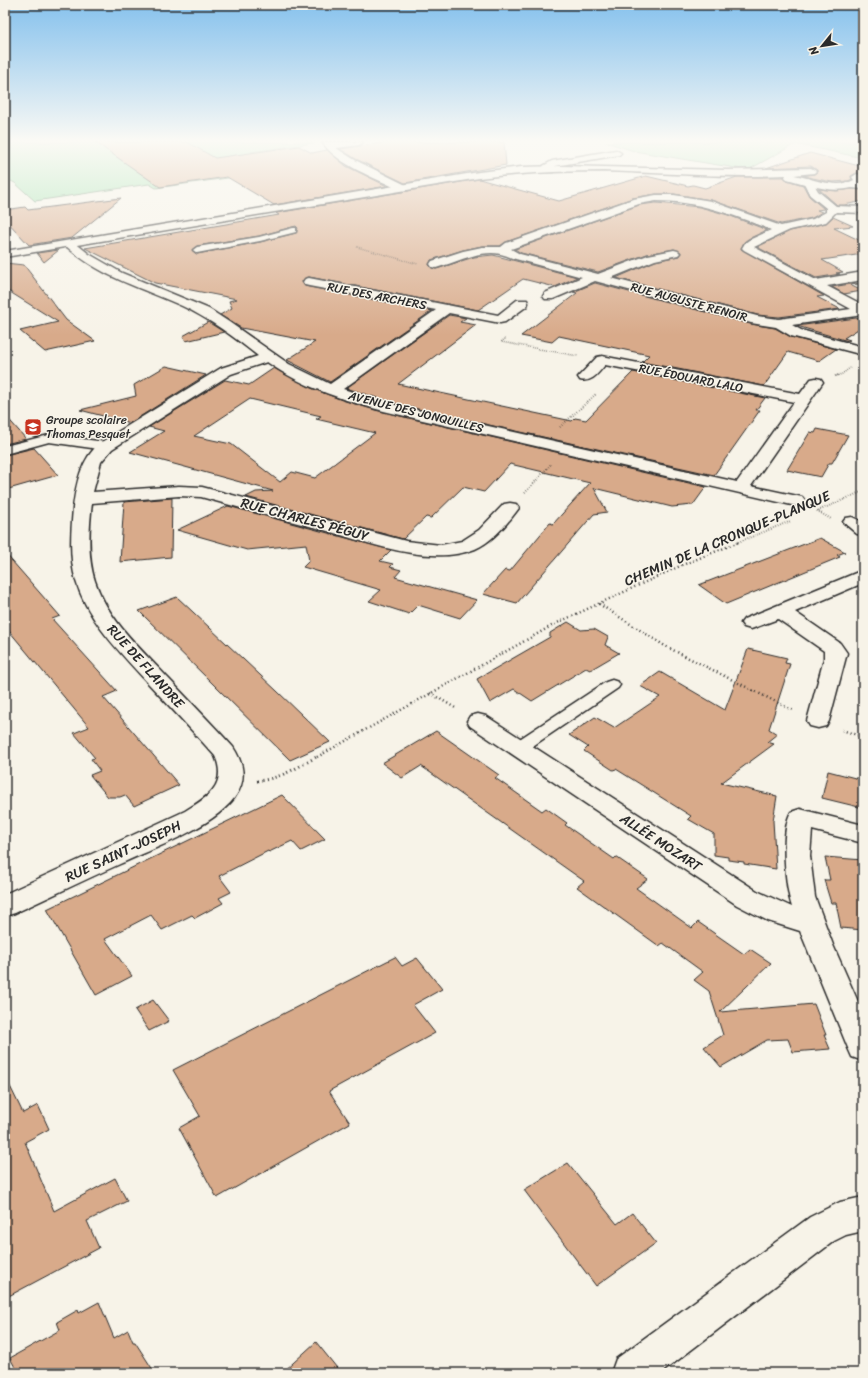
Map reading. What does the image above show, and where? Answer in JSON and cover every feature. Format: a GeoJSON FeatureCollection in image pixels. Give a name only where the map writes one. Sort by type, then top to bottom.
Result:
{"type":"FeatureCollection","features":[{"type":"Feature","properties":{"kind":"street"},"geometry":{"type":"LineString","coordinates":[[5,254],[295,206]]}},
{"type":"Feature","properties":{"kind":"street","name":"RUE AUGUSTE RENOIR"},"geometry":{"type":"LineString","coordinates":[[504,250],[510,245],[624,206]]}},
{"type":"Feature","properties":{"kind":"street","name":"RUE AUGUSTE RENOIR"},"geometry":{"type":"LineString","coordinates":[[716,206],[782,230]]}},
{"type":"Feature","properties":{"kind":"street"},"geometry":{"type":"LineString","coordinates":[[829,206],[832,209],[863,210]]}},
{"type":"Feature","properties":{"kind":"street"},"geometry":{"type":"LineString","coordinates":[[832,209],[830,215],[818,221],[782,230],[753,242],[748,248],[863,311]]}},
{"type":"Feature","properties":{"kind":"street","name":"AVENUE DES JONQUILLES"},"geometry":{"type":"LineString","coordinates":[[70,244],[87,259],[114,275],[188,304],[216,318],[291,371],[332,389],[380,405],[796,500]]}},
{"type":"Feature","properties":{"kind":"street","name":"RUE AUGUSTE RENOIR"},"geometry":{"type":"LineString","coordinates":[[436,264],[472,251],[504,250],[512,256],[756,320],[779,323],[863,311]]}},
{"type":"Feature","properties":{"kind":"street","name":"RUE AUGUSTE RENOIR"},"geometry":{"type":"LineString","coordinates":[[549,296],[652,257],[674,253]]}},
{"type":"Feature","properties":{"kind":"street"},"geometry":{"type":"LineString","coordinates":[[814,284],[863,276]]}},
{"type":"Feature","properties":{"kind":"street","name":"RUE DES ARCHERS"},"geometry":{"type":"LineString","coordinates":[[309,282],[500,319]]}},
{"type":"Feature","properties":{"kind":"street"},"geometry":{"type":"LineString","coordinates":[[500,319],[522,303]]}},
{"type":"Feature","properties":{"kind":"street","name":"RUE DES ARCHERS"},"geometry":{"type":"LineString","coordinates":[[332,389],[446,309]]}},
{"type":"Feature","properties":{"kind":"street","name":"RUE AUGUSTE RENOIR"},"geometry":{"type":"LineString","coordinates":[[779,323],[796,333],[863,351]]}},
{"type":"Feature","properties":{"kind":"street","name":"RUE DE FLANDRE"},"geometry":{"type":"LineString","coordinates":[[230,782],[232,770],[230,760],[225,752],[110,628],[94,600],[85,579],[81,557],[80,533],[84,498],[91,464],[106,446],[226,371],[270,357]]}},
{"type":"Feature","properties":{"kind":"street"},"geometry":{"type":"LineString","coordinates":[[585,377],[602,360]]}},
{"type":"Feature","properties":{"kind":"street","name":"RUE ÉDOUARD LALO"},"geometry":{"type":"LineString","coordinates":[[602,360],[803,399]]}},
{"type":"Feature","properties":{"kind":"street"},"geometry":{"type":"LineString","coordinates":[[742,487],[816,382]]}},
{"type":"Feature","properties":{"kind":"street","name":"RUE CHARLES PÉGUY"},"geometry":{"type":"LineString","coordinates":[[84,498],[178,491],[202,492],[404,546],[432,550],[458,548],[477,541],[510,508]]}},
{"type":"Feature","properties":{"kind":"street"},"geometry":{"type":"LineString","coordinates":[[751,622],[863,576]]}},
{"type":"Feature","properties":{"kind":"street"},"geometry":{"type":"LineString","coordinates":[[780,611],[834,646],[836,653],[835,659],[818,721]]}},
{"type":"Feature","properties":{"kind":"street","name":"ALLÉE MOZART"},"geometry":{"type":"LineString","coordinates":[[478,721],[747,898],[778,914],[811,923]]}},
{"type":"Feature","properties":{"kind":"street","name":"RUE SAINT-JOSEPH"},"geometry":{"type":"LineString","coordinates":[[5,906],[188,821],[217,802],[226,792],[230,782]]}},
{"type":"Feature","properties":{"kind":"street"},"geometry":{"type":"LineString","coordinates":[[863,834],[800,818],[797,843],[798,875],[802,897],[811,923],[863,1048]]}},
{"type":"Feature","properties":{"kind":"street"},"geometry":{"type":"LineString","coordinates":[[630,1373],[822,1230],[840,1218],[863,1214]]}},
{"type":"Feature","properties":{"kind":"lane"},"geometry":{"type":"LineString","coordinates":[[197,250],[260,239],[292,230]]}},
{"type":"Feature","properties":{"kind":"lane"},"geometry":{"type":"LineString","coordinates":[[5,450],[49,438],[106,446]]}},
{"type":"Feature","properties":{"kind":"lane"},"geometry":{"type":"LineString","coordinates":[[518,748],[612,685]]}},
{"type":"Feature","properties":{"kind":"path"},"geometry":{"type":"LineString","coordinates":[[357,247],[426,266],[436,264]]}},
{"type":"Feature","properties":{"kind":"path"},"geometry":{"type":"LineString","coordinates":[[500,319],[519,327],[501,342],[602,360]]}},
{"type":"Feature","properties":{"kind":"path"},"geometry":{"type":"LineString","coordinates":[[544,443],[627,365]]}},
{"type":"Feature","properties":{"kind":"path"},"geometry":{"type":"LineString","coordinates":[[816,382],[842,374],[852,365]]}},
{"type":"Feature","properties":{"kind":"path"},"geometry":{"type":"LineString","coordinates":[[510,508],[567,448]]}},
{"type":"Feature","properties":{"kind":"path","name":"CHEMIN DE LA CRONQUE-PLANQUE"},"geometry":{"type":"LineString","coordinates":[[810,514],[863,491]]}},
{"type":"Feature","properties":{"kind":"path","name":"CHEMIN DE LA CRONQUE-PLANQUE"},"geometry":{"type":"LineString","coordinates":[[230,782],[269,780],[284,775],[527,639],[599,603],[680,566],[796,520]]}},
{"type":"Feature","properties":{"kind":"path"},"geometry":{"type":"LineString","coordinates":[[599,603],[686,658],[818,721],[863,737]]}},
{"type":"Feature","properties":{"kind":"path"},"geometry":{"type":"LineString","coordinates":[[430,693],[478,721]]}},
{"type":"Feature","properties":{"kind":"building"},"geometry":{"type":"Polygon","coordinates":[[[57,206],[111,206],[72,238],[29,245],[5,219],[5,210],[25,207],[28,210],[57,206]]]}},
{"type":"Feature","properties":{"kind":"building"},"geometry":{"type":"Polygon","coordinates":[[[316,206],[609,206],[506,242],[500,246],[482,246],[431,260],[429,265],[436,269],[474,257],[493,255],[577,277],[555,287],[523,279],[478,310],[309,277],[305,278],[302,281],[305,286],[432,311],[330,382],[287,360],[315,342],[241,328],[220,315],[232,308],[229,301],[237,299],[155,283],[85,248],[279,215],[276,213],[316,206]],[[296,226],[259,236],[197,246],[192,250],[197,254],[260,242],[296,233],[298,228],[296,226]]]}},
{"type":"Feature","properties":{"kind":"building"},"geometry":{"type":"Polygon","coordinates":[[[635,206],[700,207],[728,215],[767,230],[748,239],[744,242],[741,249],[824,296],[817,297],[840,309],[779,317],[757,315],[616,278],[655,261],[679,256],[681,252],[674,249],[647,254],[598,272],[521,253],[515,249],[635,206]]]}},
{"type":"Feature","properties":{"kind":"building"},"geometry":{"type":"Polygon","coordinates":[[[729,206],[821,206],[824,209],[817,210],[822,212],[812,218],[781,224],[729,206]]]}},
{"type":"Feature","properties":{"kind":"building"},"geometry":{"type":"Polygon","coordinates":[[[833,217],[853,226],[834,228],[863,242],[863,254],[822,260],[843,272],[836,273],[840,274],[816,278],[757,247],[790,231],[826,223],[833,217]]]}},
{"type":"Feature","properties":{"kind":"building"},"geometry":{"type":"Polygon","coordinates":[[[59,250],[44,262],[37,253],[59,250]]]}},
{"type":"Feature","properties":{"kind":"building"},"geometry":{"type":"Polygon","coordinates":[[[5,263],[24,265],[66,320],[95,341],[45,352],[20,331],[58,322],[5,289],[5,263]]]}},
{"type":"Feature","properties":{"kind":"building"},"geometry":{"type":"Polygon","coordinates":[[[595,283],[751,324],[775,328],[791,337],[836,349],[819,361],[788,352],[764,386],[642,362],[649,355],[559,336],[552,342],[521,336],[577,293],[573,292],[595,283]]]}},
{"type":"Feature","properties":{"kind":"building"},"geometry":{"type":"Polygon","coordinates":[[[856,283],[858,284],[850,285],[862,291],[844,294],[832,287],[856,283]]]}},
{"type":"Feature","properties":{"kind":"building"},"geometry":{"type":"Polygon","coordinates":[[[449,315],[466,318],[460,322],[476,325],[398,384],[572,421],[575,418],[586,420],[633,372],[765,398],[756,410],[760,410],[714,475],[399,405],[346,388],[449,315]]]}},
{"type":"Feature","properties":{"kind":"building"},"geometry":{"type":"Polygon","coordinates":[[[856,318],[863,321],[863,326],[844,338],[850,340],[848,341],[797,326],[856,318]]]}},
{"type":"Feature","properties":{"kind":"building"},"geometry":{"type":"Polygon","coordinates":[[[208,322],[224,332],[186,341],[183,336],[208,322]]]}},
{"type":"Feature","properties":{"kind":"building"},"geometry":{"type":"Polygon","coordinates":[[[166,366],[206,375],[130,423],[80,410],[136,396],[134,385],[166,366]]]}},
{"type":"Feature","properties":{"kind":"building"},"geometry":{"type":"Polygon","coordinates":[[[274,368],[311,388],[342,400],[375,410],[706,487],[693,505],[672,507],[594,488],[607,512],[594,514],[517,603],[483,594],[505,570],[510,571],[550,523],[553,524],[590,483],[510,464],[484,492],[463,487],[431,518],[426,517],[403,539],[246,497],[256,492],[273,491],[130,452],[164,431],[149,427],[225,380],[249,385],[274,368]],[[250,399],[194,436],[231,444],[280,482],[292,472],[315,478],[375,433],[316,419],[321,416],[250,399]]]}},
{"type":"Feature","properties":{"kind":"building"},"geometry":{"type":"Polygon","coordinates":[[[5,415],[26,439],[5,444],[5,415]]]}},
{"type":"Feature","properties":{"kind":"building"},"geometry":{"type":"Polygon","coordinates":[[[817,429],[848,435],[832,463],[829,463],[821,477],[787,470],[810,432],[815,433],[817,429]]]}},
{"type":"Feature","properties":{"kind":"building"},"geometry":{"type":"Polygon","coordinates":[[[34,448],[58,475],[5,490],[5,455],[34,448]]]}},
{"type":"Feature","properties":{"kind":"building"},"geometry":{"type":"Polygon","coordinates":[[[172,498],[171,557],[120,562],[124,502],[172,498]]]}},
{"type":"Feature","properties":{"kind":"building"},"geometry":{"type":"Polygon","coordinates":[[[228,506],[391,550],[380,561],[393,564],[390,567],[401,570],[395,577],[477,600],[460,618],[418,605],[409,614],[369,601],[381,590],[303,567],[309,561],[306,544],[247,550],[177,530],[228,506]]]}},
{"type":"Feature","properties":{"kind":"building"},"geometry":{"type":"Polygon","coordinates":[[[820,538],[845,552],[837,555],[840,557],[726,604],[699,585],[820,538]]]}},
{"type":"Feature","properties":{"kind":"building"},"geometry":{"type":"Polygon","coordinates":[[[5,553],[60,616],[52,619],[117,691],[103,697],[179,785],[134,806],[125,795],[120,797],[108,797],[90,775],[100,771],[91,759],[95,758],[74,733],[89,727],[5,626],[5,553]]]}},
{"type":"Feature","properties":{"kind":"building"},"geometry":{"type":"Polygon","coordinates":[[[177,597],[330,742],[290,760],[139,611],[177,597]]]}},
{"type":"Feature","properties":{"kind":"building"},"geometry":{"type":"Polygon","coordinates":[[[568,622],[581,630],[594,629],[608,637],[605,645],[619,653],[590,670],[586,668],[532,701],[514,689],[490,703],[477,679],[550,637],[550,633],[568,622]]]}},
{"type":"Feature","properties":{"kind":"building"},"geometry":{"type":"Polygon","coordinates":[[[748,649],[787,658],[785,663],[790,664],[769,729],[777,734],[767,742],[774,744],[721,783],[777,796],[773,821],[776,869],[744,864],[744,862],[728,860],[728,857],[714,855],[714,834],[688,819],[691,816],[616,769],[613,770],[584,751],[588,747],[569,735],[595,717],[614,728],[660,697],[640,686],[660,672],[725,710],[748,649]]]}},
{"type":"Feature","properties":{"kind":"building"},"geometry":{"type":"Polygon","coordinates":[[[436,731],[499,775],[495,778],[542,811],[546,808],[567,823],[565,825],[614,859],[616,857],[648,879],[636,888],[692,928],[698,922],[744,954],[750,949],[771,963],[720,1012],[814,1004],[830,1049],[793,1052],[788,1039],[767,1040],[721,1067],[704,1047],[723,1035],[709,991],[694,980],[703,972],[663,943],[659,946],[577,887],[584,881],[421,766],[402,778],[382,763],[436,731]]]}},
{"type":"Feature","properties":{"kind":"building"},"geometry":{"type":"Polygon","coordinates":[[[828,771],[863,780],[863,808],[822,798],[828,771]]]}},
{"type":"Feature","properties":{"kind":"building"},"geometry":{"type":"Polygon","coordinates":[[[282,795],[325,839],[301,851],[292,841],[269,852],[268,851],[219,876],[231,892],[219,898],[223,903],[195,918],[192,915],[162,930],[151,915],[105,939],[132,976],[96,995],[47,909],[282,795]]]}},
{"type":"Feature","properties":{"kind":"building"},"geometry":{"type":"Polygon","coordinates":[[[825,857],[863,860],[863,930],[841,928],[836,903],[831,903],[824,880],[830,880],[825,857]]]}},
{"type":"Feature","properties":{"kind":"building"},"geometry":{"type":"Polygon","coordinates":[[[395,957],[402,966],[417,958],[442,989],[413,1005],[435,1033],[329,1091],[350,1123],[217,1198],[179,1128],[200,1116],[173,1070],[395,957]]]}},
{"type":"Feature","properties":{"kind":"building"},"geometry":{"type":"Polygon","coordinates":[[[153,1000],[169,1021],[149,1031],[135,1010],[153,1000]]]}},
{"type":"Feature","properties":{"kind":"building"},"geometry":{"type":"Polygon","coordinates":[[[5,1076],[23,1113],[38,1105],[49,1129],[25,1142],[54,1211],[115,1178],[127,1201],[87,1221],[99,1248],[5,1298],[5,1076]]]}},
{"type":"Feature","properties":{"kind":"building"},"geometry":{"type":"Polygon","coordinates":[[[568,1163],[617,1224],[632,1213],[656,1243],[596,1286],[524,1190],[568,1163]]]}},
{"type":"Feature","properties":{"kind":"building"},"geometry":{"type":"Polygon","coordinates":[[[99,1302],[114,1338],[128,1330],[133,1342],[135,1342],[155,1373],[18,1373],[10,1358],[60,1330],[57,1322],[78,1310],[79,1313],[99,1302]]]}},
{"type":"Feature","properties":{"kind":"building"},"geometry":{"type":"Polygon","coordinates":[[[316,1342],[341,1373],[282,1373],[316,1342]]]}},
{"type":"Feature","properties":{"kind":"place","name":"Groupe scolaire Thomas Pesquet"},"geometry":{"type":"Point","coordinates":[33,427]}}]}
